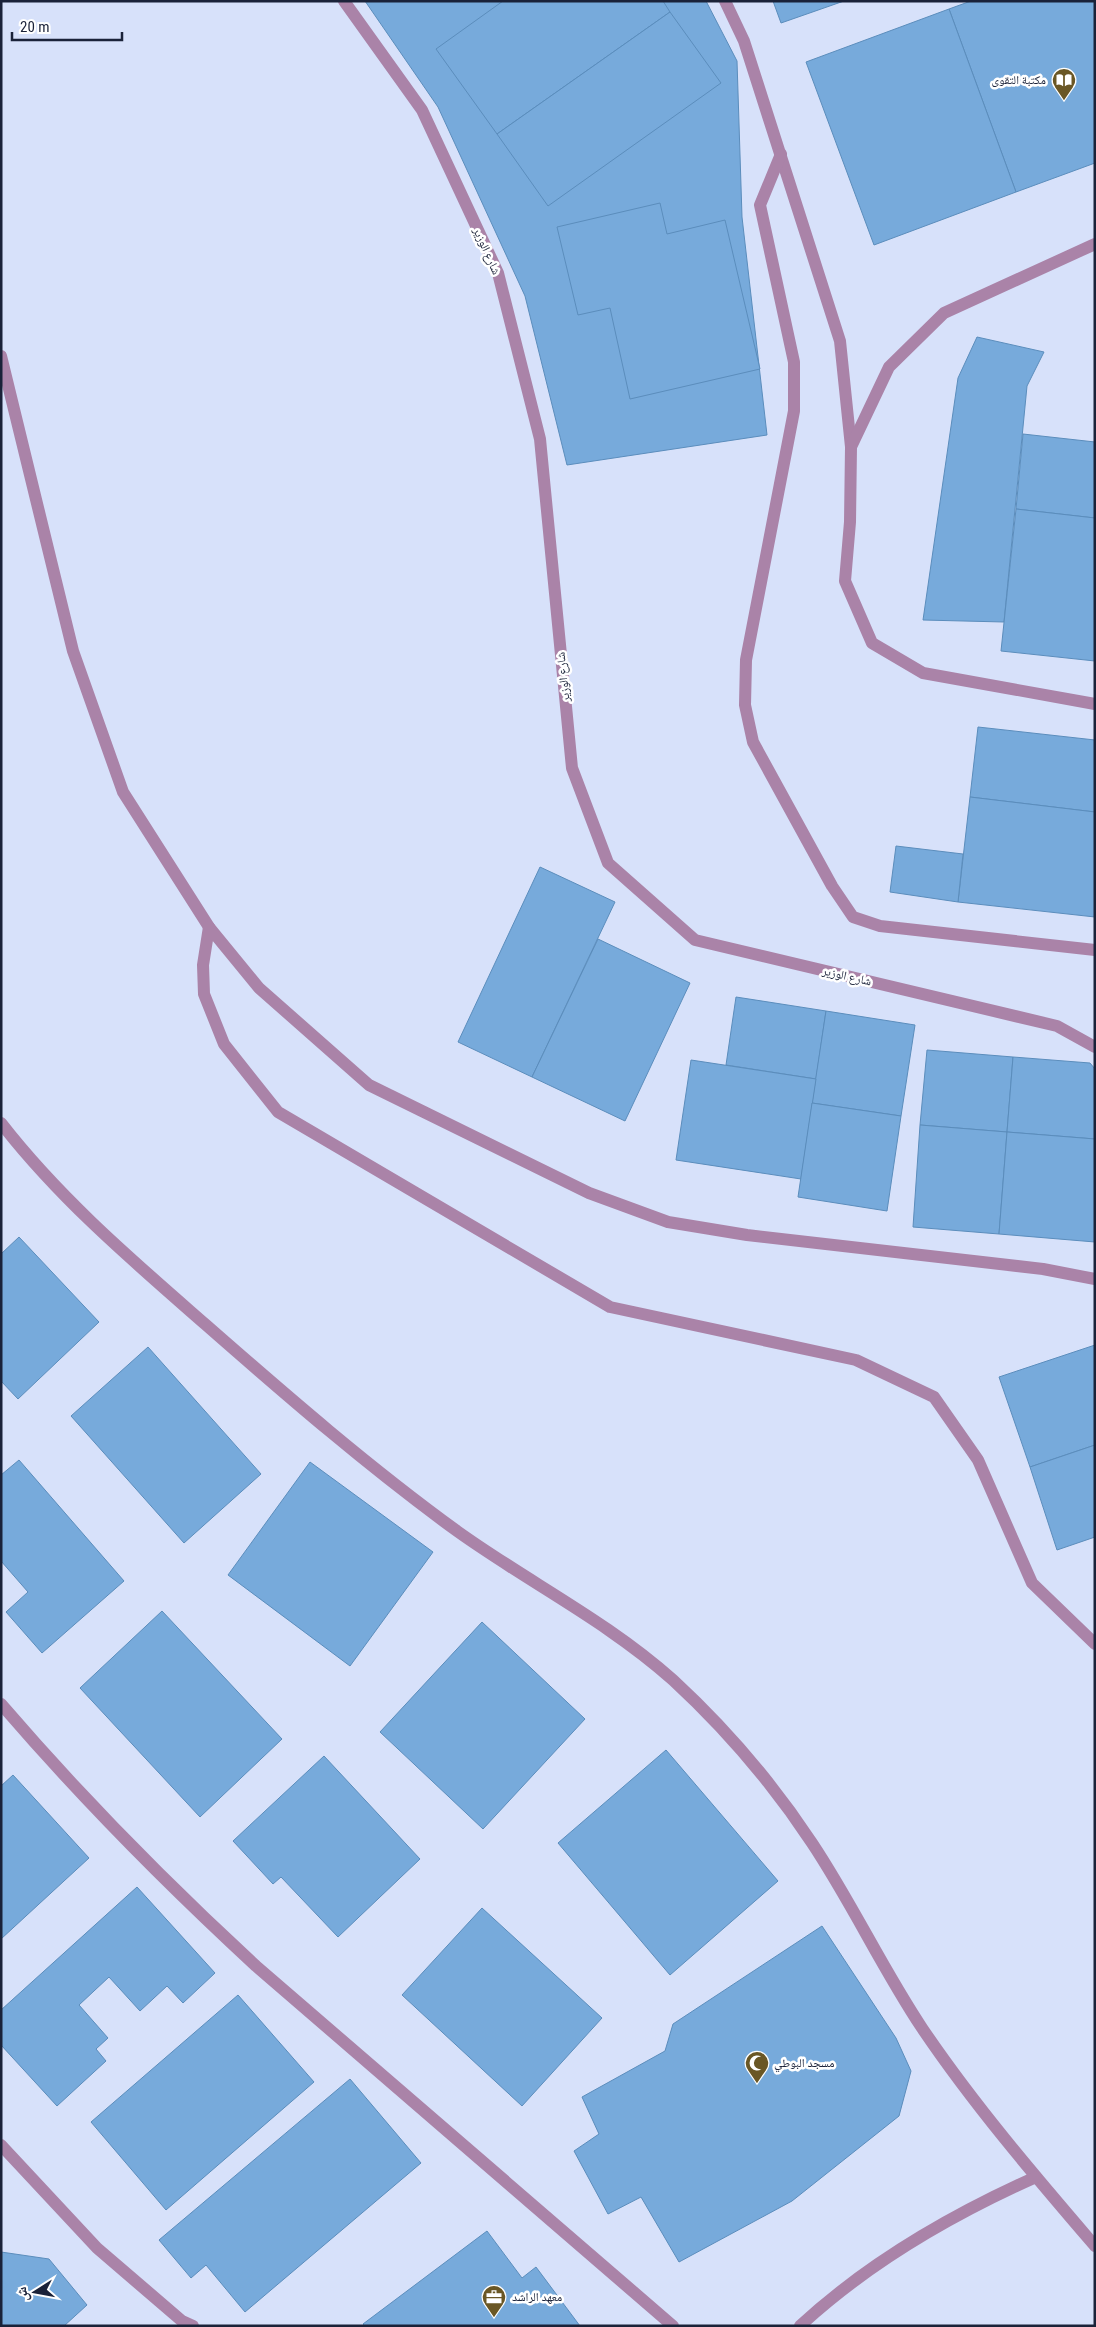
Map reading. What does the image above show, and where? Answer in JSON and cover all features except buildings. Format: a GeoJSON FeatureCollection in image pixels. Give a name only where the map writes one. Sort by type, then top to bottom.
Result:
{"type":"FeatureCollection","features":[{"type":"Feature","properties":{"kind":"street","name":"شارع الوزير"},"geometry":{"type":"LineString","coordinates":[[344,1],[422,110],[498,272],[540,440],[572,768],[608,863],[695,940],[1057,1026],[1095,1047]]}},
{"type":"Feature","properties":{"kind":"street"},"geometry":{"type":"LineString","coordinates":[[724,1],[744,41],[840,341],[850,446],[850,522],[845,581],[872,643],[923,674],[1095,704]]}},
{"type":"Feature","properties":{"kind":"street"},"geometry":{"type":"LineString","coordinates":[[781,154],[760,205],[794,362],[794,411],[746,660],[745,705],[754,742],[832,886],[853,917],[880,926],[1095,950]]}},
{"type":"Feature","properties":{"kind":"street"},"geometry":{"type":"LineString","coordinates":[[850,446],[889,367],[944,313],[1095,244]]}},
{"type":"Feature","properties":{"kind":"street"},"geometry":{"type":"LineString","coordinates":[[1,356],[73,651],[123,792],[209,927],[259,988],[369,1085],[589,1193],[668,1222],[747,1236],[1043,1269],[1095,1279]]}},
{"type":"Feature","properties":{"kind":"street"},"geometry":{"type":"LineString","coordinates":[[209,927],[203,965],[204,994],[224,1044],[278,1112],[610,1307],[856,1360],[934,1397],[978,1460],[1032,1583],[1095,1644]]}},
{"type":"Feature","properties":{"kind":"street"},"geometry":{"type":"LineString","coordinates":[[1,1123],[32,1164],[101,1233],[320,1425],[460,1533],[534,1582],[609,1628],[672,1680],[723,1731],[770,1785],[812,1843],[849,1904],[883,1966],[923,2030],[1036,2177],[1095,2246]]}},
{"type":"Feature","properties":{"kind":"street"},"geometry":{"type":"LineString","coordinates":[[1,1704],[62,1774],[124,1840],[189,1904],[256,1966],[673,2326]]}},
{"type":"Feature","properties":{"kind":"street"},"geometry":{"type":"LineString","coordinates":[[1,2145],[97,2248],[182,2321],[193,2326]]}},
{"type":"Feature","properties":{"kind":"street"},"geometry":{"type":"LineString","coordinates":[[800,2326],[849,2284],[896,2251],[988,2198],[1036,2177]]}},
{"type":"Feature","properties":{"kind":"place","name":"مكتبة التقوى"},"geometry":{"type":"Point","coordinates":[1064,101]}},
{"type":"Feature","properties":{"kind":"place","name":"مسجد البوطي"},"geometry":{"type":"Point","coordinates":[757,2084]}},
{"type":"Feature","properties":{"kind":"place","name":"معهد الراشد"},"geometry":{"type":"Point","coordinates":[494,2318]}}]}
